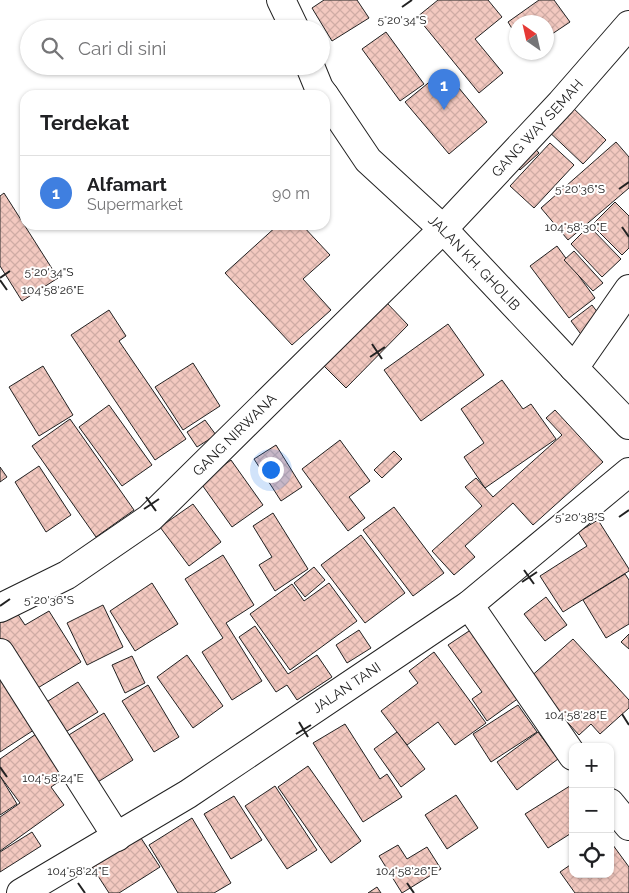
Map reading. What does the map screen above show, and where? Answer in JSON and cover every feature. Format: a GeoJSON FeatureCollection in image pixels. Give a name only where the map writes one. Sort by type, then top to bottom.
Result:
{"type":"FeatureCollection","features":[{"type":"Feature","properties":{"kind":"street"},"geometry":{"type":"LineString","coordinates":[[281,0],[290,20]]}},
{"type":"Feature","properties":{"kind":"street","name":"GANG WAY SEMAH"},"geometry":{"type":"LineString","coordinates":[[443,230],[561,103],[629,25]]}},
{"type":"Feature","properties":{"kind":"street","name":"JALAN KH. GHOLIB"},"geometry":{"type":"LineString","coordinates":[[314,75],[320,90]]}},
{"type":"Feature","properties":{"kind":"street","name":"JALAN KH. GHOLIB"},"geometry":{"type":"LineString","coordinates":[[330,103],[368,160],[443,230],[629,425]]}},
{"type":"Feature","properties":{"kind":"street","name":"GANG NIRWANA"},"geometry":{"type":"LineString","coordinates":[[0,608],[66,575],[150,518],[443,230]]}},
{"type":"Feature","properties":{"kind":"street"},"geometry":{"type":"LineString","coordinates":[[574,368],[629,289]]}},
{"type":"Feature","properties":{"kind":"street","name":"JALAN TANI"},"geometry":{"type":"LineString","coordinates":[[21,893],[188,794],[469,605],[629,472]]}},
{"type":"Feature","properties":{"kind":"street"},"geometry":{"type":"LineString","coordinates":[[469,605],[569,750]]}},
{"type":"Feature","properties":{"kind":"street"},"geometry":{"type":"LineString","coordinates":[[0,653],[117,837]]}},
{"type":"Feature","properties":{"kind":"street"},"geometry":{"type":"LineString","coordinates":[[614,808],[629,826]]}},
{"type":"Feature","properties":{"kind":"building"},"geometry":{"type":"Polygon","coordinates":[[[324,0],[357,0],[369,18],[332,41],[330,38],[330,20],[319,20],[312,8],[324,0]]]}},
{"type":"Feature","properties":{"kind":"building"},"geometry":{"type":"Polygon","coordinates":[[[438,0],[488,0],[502,17],[475,39],[503,73],[479,93],[417,17],[438,0]]]}},
{"type":"Feature","properties":{"kind":"building"},"geometry":{"type":"Polygon","coordinates":[[[539,0],[554,0],[570,22],[554,33],[554,15],[518,15],[539,0]]]}},
{"type":"Feature","properties":{"kind":"building"},"geometry":{"type":"Polygon","coordinates":[[[386,32],[424,84],[400,101],[362,49],[386,32]]]}},
{"type":"Feature","properties":{"kind":"building"},"geometry":{"type":"Polygon","coordinates":[[[444,70],[487,122],[449,154],[405,102],[444,70]]]}},
{"type":"Feature","properties":{"kind":"building"},"geometry":{"type":"Polygon","coordinates":[[[568,103],[606,140],[583,164],[544,127],[568,103]]]}},
{"type":"Feature","properties":{"kind":"building"},"geometry":{"type":"Polygon","coordinates":[[[616,142],[629,157],[629,188],[568,240],[541,208],[616,142]]]}},
{"type":"Feature","properties":{"kind":"building"},"geometry":{"type":"Polygon","coordinates":[[[530,143],[539,153],[520,170],[511,160],[530,143]]]}},
{"type":"Feature","properties":{"kind":"building"},"geometry":{"type":"Polygon","coordinates":[[[550,143],[574,165],[534,208],[510,186],[550,143]]]}},
{"type":"Feature","properties":{"kind":"building"},"geometry":{"type":"Polygon","coordinates":[[[4,193],[20,218],[20,230],[28,230],[58,278],[22,301],[0,266],[0,196],[4,193]]]}},
{"type":"Feature","properties":{"kind":"building"},"geometry":{"type":"Polygon","coordinates":[[[615,202],[629,216],[629,248],[622,255],[592,225],[615,202]]]}},
{"type":"Feature","properties":{"kind":"building"},"geometry":{"type":"Polygon","coordinates":[[[589,226],[621,259],[602,277],[571,244],[589,226]]]}},
{"type":"Feature","properties":{"kind":"building"},"geometry":{"type":"Polygon","coordinates":[[[272,230],[307,230],[330,255],[303,279],[331,310],[292,345],[225,273],[272,230]]]}},
{"type":"Feature","properties":{"kind":"building"},"geometry":{"type":"Polygon","coordinates":[[[557,246],[595,298],[569,318],[530,266],[557,246]]]}},
{"type":"Feature","properties":{"kind":"building"},"geometry":{"type":"Polygon","coordinates":[[[574,251],[603,283],[593,291],[564,260],[574,251]]]}},
{"type":"Feature","properties":{"kind":"building"},"geometry":{"type":"Polygon","coordinates":[[[386,302],[408,325],[346,388],[323,365],[386,302]]]}},
{"type":"Feature","properties":{"kind":"building"},"geometry":{"type":"Polygon","coordinates":[[[592,305],[604,321],[583,337],[571,321],[592,305]]]}},
{"type":"Feature","properties":{"kind":"building"},"geometry":{"type":"Polygon","coordinates":[[[109,310],[126,336],[119,341],[186,439],[155,460],[71,335],[109,310]]]}},
{"type":"Feature","properties":{"kind":"building"},"geometry":{"type":"Polygon","coordinates":[[[448,324],[484,375],[421,421],[384,370],[448,324]]]}},
{"type":"Feature","properties":{"kind":"building"},"geometry":{"type":"Polygon","coordinates":[[[193,363],[220,406],[183,430],[155,387],[193,363]]]}},
{"type":"Feature","properties":{"kind":"building"},"geometry":{"type":"Polygon","coordinates":[[[43,366],[73,415],[39,436],[9,387],[43,366]]]}},
{"type":"Feature","properties":{"kind":"building"},"geometry":{"type":"Polygon","coordinates":[[[502,380],[523,409],[531,404],[556,439],[485,488],[464,457],[484,443],[461,409],[502,380]]]}},
{"type":"Feature","properties":{"kind":"building"},"geometry":{"type":"Polygon","coordinates":[[[109,405],[152,465],[122,486],[79,427],[109,405]]]}},
{"type":"Feature","properties":{"kind":"building"},"geometry":{"type":"Polygon","coordinates":[[[555,410],[603,462],[533,525],[513,503],[465,546],[475,557],[454,575],[432,551],[482,506],[465,487],[476,478],[493,497],[562,435],[546,418],[555,410]]]}},
{"type":"Feature","properties":{"kind":"building"},"geometry":{"type":"Polygon","coordinates":[[[70,419],[134,510],[96,537],[32,446],[70,419]]]}},
{"type":"Feature","properties":{"kind":"building"},"geometry":{"type":"Polygon","coordinates":[[[205,420],[216,435],[197,447],[187,432],[205,420]]]}},
{"type":"Feature","properties":{"kind":"building"},"geometry":{"type":"Polygon","coordinates":[[[340,440],[370,481],[349,497],[365,518],[348,531],[302,469],[340,440]]]}},
{"type":"Feature","properties":{"kind":"building"},"geometry":{"type":"Polygon","coordinates":[[[276,445],[302,487],[281,501],[254,459],[276,445]]]}},
{"type":"Feature","properties":{"kind":"building"},"geometry":{"type":"Polygon","coordinates":[[[394,451],[402,459],[382,478],[374,470],[394,451]]]}},
{"type":"Feature","properties":{"kind":"building"},"geometry":{"type":"Polygon","coordinates":[[[231,460],[263,505],[232,527],[200,482],[231,460]]]}},
{"type":"Feature","properties":{"kind":"building"},"geometry":{"type":"Polygon","coordinates":[[[39,466],[71,515],[46,532],[15,482],[39,466]]]}},
{"type":"Feature","properties":{"kind":"building"},"geometry":{"type":"Polygon","coordinates":[[[0,467],[7,477],[0,482],[0,467]]]}},
{"type":"Feature","properties":{"kind":"building"},"geometry":{"type":"Polygon","coordinates":[[[193,504],[221,542],[189,566],[160,527],[193,504]]]}},
{"type":"Feature","properties":{"kind":"building"},"geometry":{"type":"Polygon","coordinates":[[[394,507],[444,573],[413,596],[363,530],[394,507]]]}},
{"type":"Feature","properties":{"kind":"building"},"geometry":{"type":"Polygon","coordinates":[[[273,513],[308,569],[275,591],[259,565],[272,557],[253,526],[273,513]]]}},
{"type":"Feature","properties":{"kind":"building"},"geometry":{"type":"Polygon","coordinates":[[[598,520],[629,571],[563,612],[540,576],[587,546],[578,532],[598,520]]]}},
{"type":"Feature","properties":{"kind":"building"},"geometry":{"type":"Polygon","coordinates":[[[361,535],[405,593],[365,623],[321,565],[361,535]]]}},
{"type":"Feature","properties":{"kind":"building"},"geometry":{"type":"Polygon","coordinates":[[[223,555],[254,605],[226,623],[262,681],[232,700],[202,652],[223,638],[185,579],[223,555]]]}},
{"type":"Feature","properties":{"kind":"building"},"geometry":{"type":"Polygon","coordinates":[[[314,567],[325,580],[305,597],[294,583],[314,567]]]}},
{"type":"Feature","properties":{"kind":"building"},"geometry":{"type":"Polygon","coordinates":[[[625,574],[629,580],[629,624],[606,638],[583,600],[625,574]]]}},
{"type":"Feature","properties":{"kind":"building"},"geometry":{"type":"Polygon","coordinates":[[[152,583],[178,624],[135,651],[110,611],[152,583]]]}},
{"type":"Feature","properties":{"kind":"building"},"geometry":{"type":"Polygon","coordinates":[[[329,583],[357,621],[290,670],[250,614],[292,584],[304,601],[329,583]]]}},
{"type":"Feature","properties":{"kind":"building"},"geometry":{"type":"Polygon","coordinates":[[[546,597],[567,625],[545,641],[524,614],[546,597]]]}},
{"type":"Feature","properties":{"kind":"building"},"geometry":{"type":"Polygon","coordinates":[[[103,605],[123,647],[87,665],[67,623],[103,605]]]}},
{"type":"Feature","properties":{"kind":"building"},"geometry":{"type":"Polygon","coordinates":[[[15,610],[25,625],[49,611],[81,662],[31,692],[0,642],[0,619],[15,610]]]}},
{"type":"Feature","properties":{"kind":"building"},"geometry":{"type":"Polygon","coordinates":[[[255,626],[288,674],[317,655],[332,677],[297,700],[287,685],[276,692],[239,637],[255,626]]]}},
{"type":"Feature","properties":{"kind":"building"},"geometry":{"type":"Polygon","coordinates":[[[475,627],[523,695],[487,721],[472,699],[482,692],[448,645],[475,627]]]}},
{"type":"Feature","properties":{"kind":"building"},"geometry":{"type":"Polygon","coordinates":[[[359,630],[371,648],[347,663],[336,645],[359,630]]]}},
{"type":"Feature","properties":{"kind":"building"},"geometry":{"type":"Polygon","coordinates":[[[629,634],[629,649],[621,642],[629,634]]]}},
{"type":"Feature","properties":{"kind":"building"},"geometry":{"type":"Polygon","coordinates":[[[573,639],[629,700],[629,708],[600,734],[591,724],[579,735],[528,679],[573,639]]]}},
{"type":"Feature","properties":{"kind":"building"},"geometry":{"type":"Polygon","coordinates":[[[434,652],[486,723],[455,745],[438,722],[407,745],[381,711],[418,683],[409,671],[434,652]]]}},
{"type":"Feature","properties":{"kind":"building"},"geometry":{"type":"Polygon","coordinates":[[[187,655],[223,706],[193,728],[157,677],[187,655]]]}},
{"type":"Feature","properties":{"kind":"building"},"geometry":{"type":"Polygon","coordinates":[[[132,656],[145,683],[125,693],[112,665],[132,656]]]}},
{"type":"Feature","properties":{"kind":"building"},"geometry":{"type":"Polygon","coordinates":[[[0,668],[40,726],[0,752],[0,668]]]}},
{"type":"Feature","properties":{"kind":"building"},"geometry":{"type":"Polygon","coordinates":[[[78,682],[98,712],[64,733],[45,703],[78,682]]]}},
{"type":"Feature","properties":{"kind":"building"},"geometry":{"type":"Polygon","coordinates":[[[148,685],[179,737],[154,752],[122,701],[148,685]]]}},
{"type":"Feature","properties":{"kind":"building"},"geometry":{"type":"Polygon","coordinates":[[[518,705],[537,732],[491,762],[473,734],[518,705]]]}},
{"type":"Feature","properties":{"kind":"building"},"geometry":{"type":"Polygon","coordinates":[[[104,713],[133,760],[93,785],[64,738],[104,713]]]}},
{"type":"Feature","properties":{"kind":"building"},"geometry":{"type":"Polygon","coordinates":[[[345,724],[380,779],[387,774],[402,797],[363,822],[313,743],[345,724]]]}},
{"type":"Feature","properties":{"kind":"building"},"geometry":{"type":"Polygon","coordinates":[[[397,732],[425,769],[401,787],[374,749],[397,732]]]}},
{"type":"Feature","properties":{"kind":"building"},"geometry":{"type":"Polygon","coordinates":[[[538,732],[558,759],[517,790],[497,762],[538,732]]]}},
{"type":"Feature","properties":{"kind":"building"},"geometry":{"type":"Polygon","coordinates":[[[36,734],[66,777],[51,787],[64,805],[0,851],[0,817],[20,803],[0,776],[0,759],[36,734]]]}},
{"type":"Feature","properties":{"kind":"building"},"geometry":{"type":"Polygon","coordinates":[[[308,766],[361,841],[331,863],[278,787],[308,766]]]}},
{"type":"Feature","properties":{"kind":"building"},"geometry":{"type":"Polygon","coordinates":[[[0,776],[17,804],[0,815],[0,776]]]}},
{"type":"Feature","properties":{"kind":"building"},"geometry":{"type":"Polygon","coordinates":[[[275,786],[317,850],[287,869],[245,806],[275,786]]]}},
{"type":"Feature","properties":{"kind":"building"},"geometry":{"type":"Polygon","coordinates":[[[569,786],[569,835],[548,848],[525,814],[569,786]]]}},
{"type":"Feature","properties":{"kind":"building"},"geometry":{"type":"Polygon","coordinates":[[[456,795],[478,828],[447,849],[425,815],[456,795]]]}},
{"type":"Feature","properties":{"kind":"building"},"geometry":{"type":"Polygon","coordinates":[[[234,796],[262,840],[231,859],[204,814],[234,796]]]}},
{"type":"Feature","properties":{"kind":"building"},"geometry":{"type":"Polygon","coordinates":[[[192,818],[231,883],[214,893],[178,893],[149,845],[192,818]]]}},
{"type":"Feature","properties":{"kind":"building"},"geometry":{"type":"Polygon","coordinates":[[[32,832],[41,846],[0,872],[0,852],[32,832]]]}},
{"type":"Feature","properties":{"kind":"building"},"geometry":{"type":"Polygon","coordinates":[[[137,832],[160,867],[119,893],[109,893],[89,862],[137,832]]]}},
{"type":"Feature","properties":{"kind":"building"},"geometry":{"type":"Polygon","coordinates":[[[398,845],[407,859],[427,847],[441,869],[402,893],[379,856],[398,845]]]}},
{"type":"Feature","properties":{"kind":"building"},"geometry":{"type":"Polygon","coordinates":[[[614,846],[629,867],[629,893],[575,893],[560,872],[569,866],[569,878],[614,878],[614,846]]]}},
{"type":"Feature","properties":{"kind":"building"},"geometry":{"type":"Polygon","coordinates":[[[377,887],[381,893],[368,893],[377,887]]]}},
{"type":"Feature","properties":{"kind":"place","name":"Alfamart"},"geometry":{"type":"Point","coordinates":[444,110]}}]}
